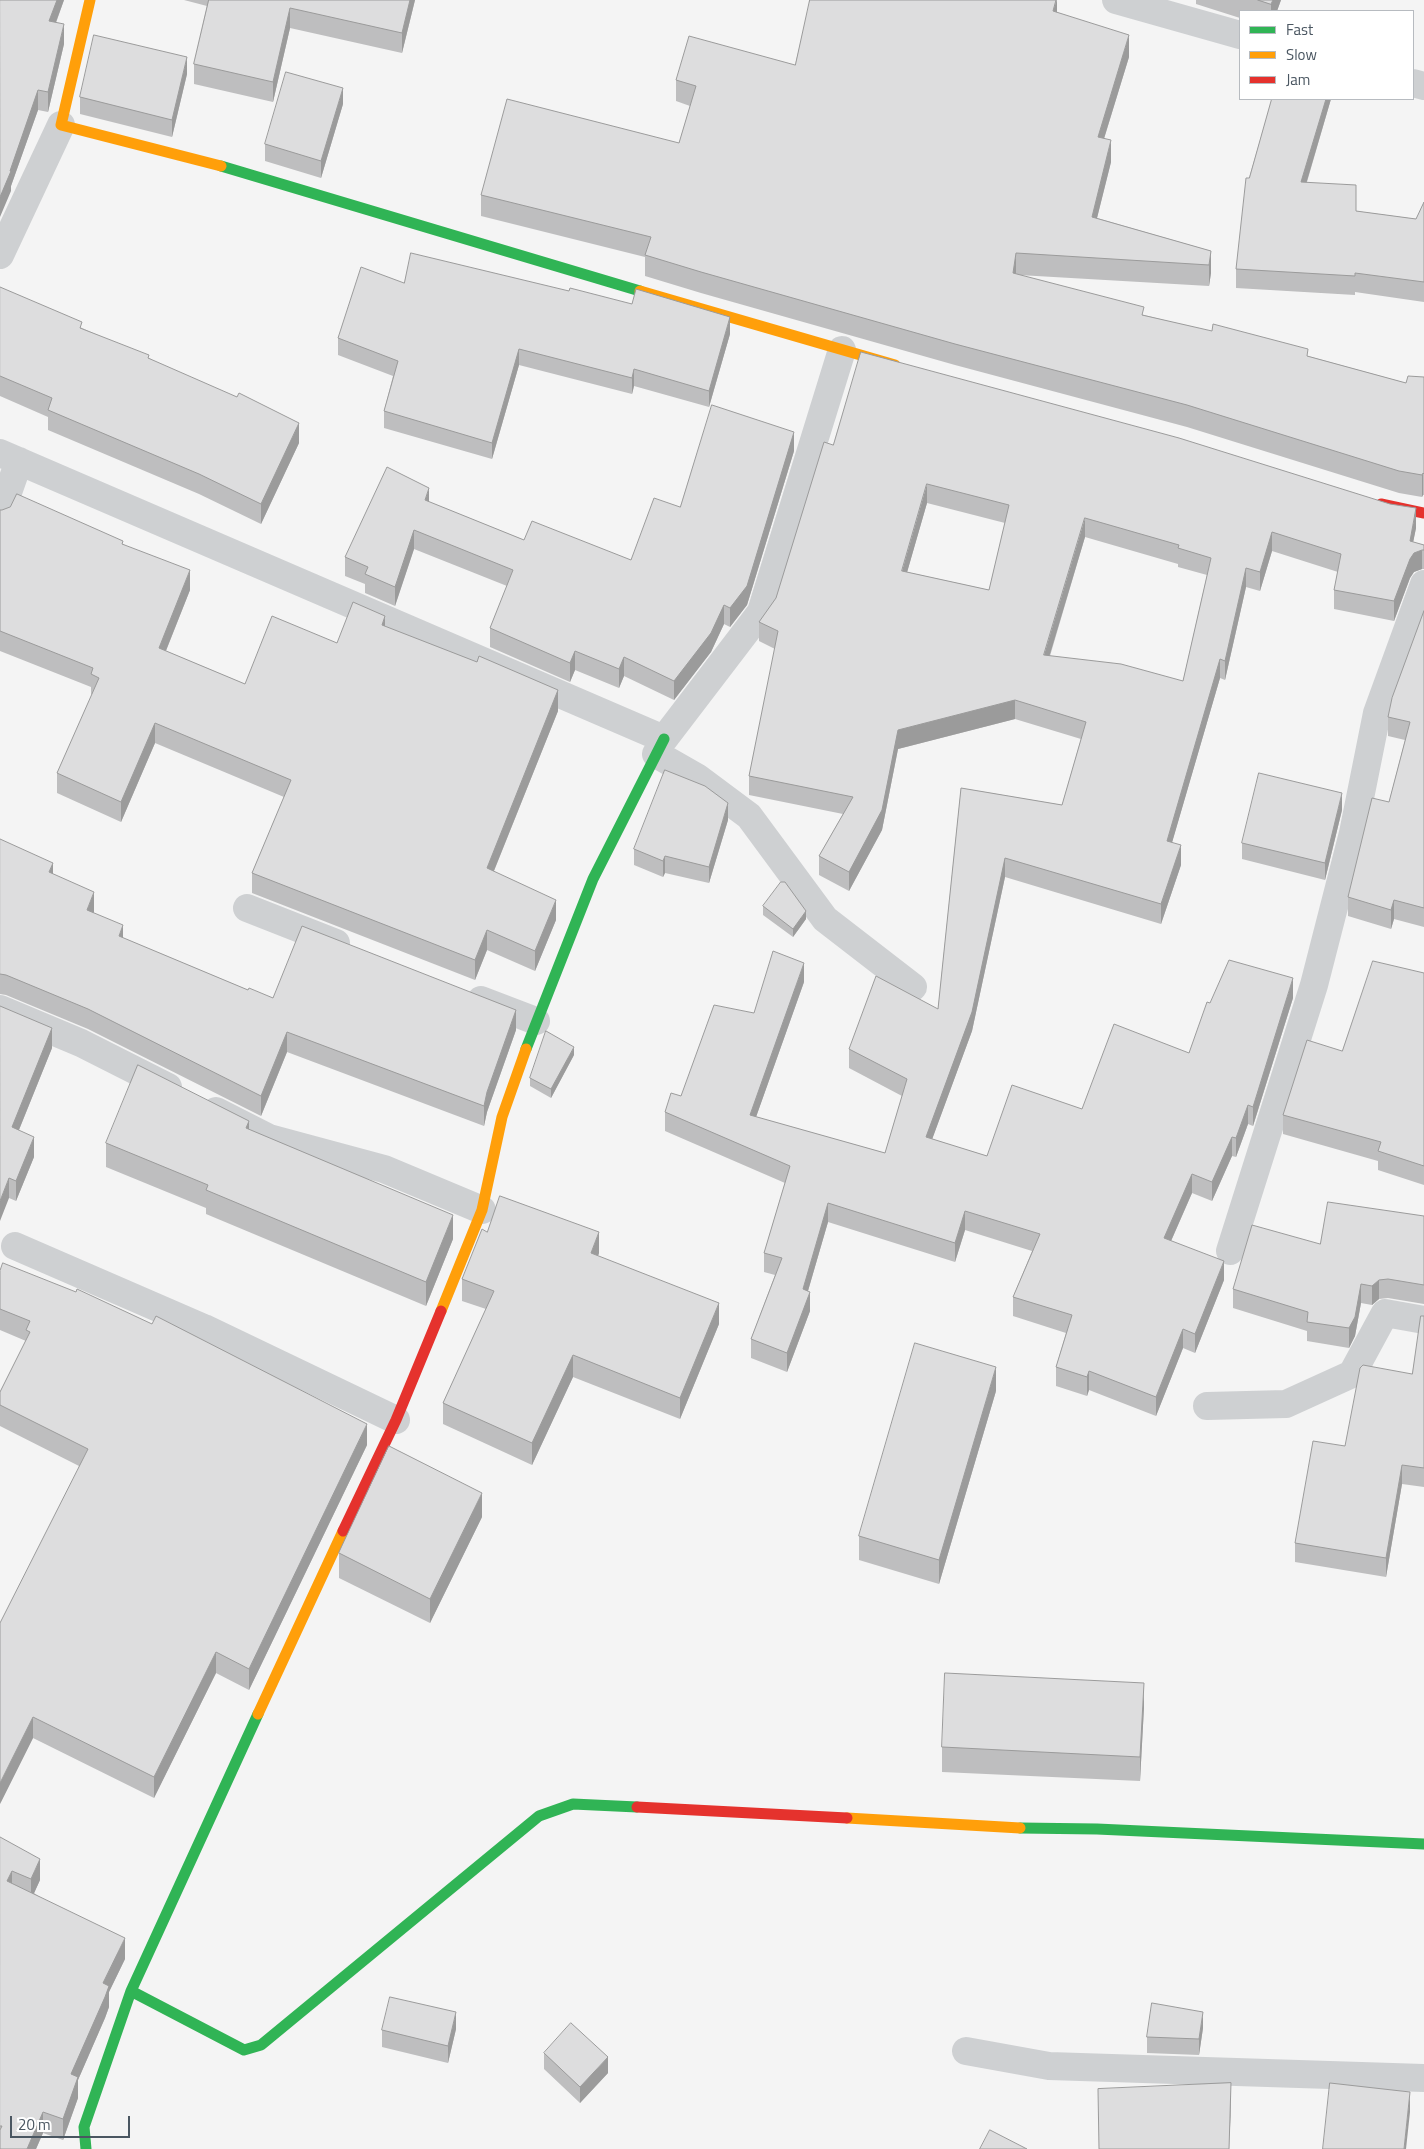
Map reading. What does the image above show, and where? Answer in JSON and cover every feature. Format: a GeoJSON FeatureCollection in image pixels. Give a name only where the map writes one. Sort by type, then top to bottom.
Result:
{"type":"FeatureCollection","features":[{"type":"Feature","properties":{"kind":"street"},"geometry":{"type":"LineString","coordinates":[[0,256],[61,125],[90,0]]}},
{"type":"Feature","properties":{"kind":"street"},"geometry":{"type":"LineString","coordinates":[[1116,0],[1239,35]]}},
{"type":"Feature","properties":{"kind":"street"},"geometry":{"type":"LineString","coordinates":[[61,125],[264,177],[697,308],[906,368]]}},
{"type":"Feature","properties":{"kind":"street"},"geometry":{"type":"LineString","coordinates":[[86,2149],[84,2127],[131,1991],[278,1670],[396,1420],[482,1210],[502,1117],[536,1021],[593,879],[660,746],[761,612],[842,350]]}},
{"type":"Feature","properties":{"kind":"street"},"geometry":{"type":"LineString","coordinates":[[0,514],[9,457],[660,746],[698,778],[749,816],[825,918],[913,987]]}},
{"type":"Feature","properties":{"kind":"street"},"geometry":{"type":"LineString","coordinates":[[1368,499],[1395,508],[1424,513]]}},
{"type":"Feature","properties":{"kind":"street"},"geometry":{"type":"LineString","coordinates":[[1230,1251],[1314,985],[1353,833],[1377,713],[1424,584]]}},
{"type":"Feature","properties":{"kind":"street"},"geometry":{"type":"LineString","coordinates":[[247,908],[355,951]]}},
{"type":"Feature","properties":{"kind":"street"},"geometry":{"type":"LineString","coordinates":[[454,990],[536,1021]]}},
{"type":"Feature","properties":{"kind":"street"},"geometry":{"type":"LineString","coordinates":[[0,1009],[81,1043],[269,1138],[384,1169],[482,1210]]}},
{"type":"Feature","properties":{"kind":"street"},"geometry":{"type":"LineString","coordinates":[[15,1246],[204,1328],[396,1420]]}},
{"type":"Feature","properties":{"kind":"street"},"geometry":{"type":"LineString","coordinates":[[1206,1406],[1286,1404],[1352,1374],[1385,1313],[1424,1320]]}},
{"type":"Feature","properties":{"kind":"street"},"geometry":{"type":"LineString","coordinates":[[131,1991],[244,2050],[261,2045],[539,1816],[573,1804],[1028,1828],[1097,1829],[1424,1844]]}},
{"type":"Feature","properties":{"kind":"street"},"geometry":{"type":"LineString","coordinates":[[966,2051],[1049,2066],[1424,2078]]}},
{"type":"Feature","properties":{"kind":"building"},"geometry":{"type":"Polygon","coordinates":[[[0,0],[57,0],[49,21],[64,24],[48,92],[38,90],[11,171],[0,197],[0,0]]]}},
{"type":"Feature","properties":{"kind":"building"},"geometry":{"type":"Polygon","coordinates":[[[209,0],[410,0],[402,33],[290,8],[273,82],[194,64],[209,0]]]}},
{"type":"Feature","properties":{"kind":"building"},"geometry":{"type":"Polygon","coordinates":[[[810,0],[1056,0],[1053,11],[1129,35],[1098,137],[1111,140],[1092,217],[1211,251],[1209,265],[1016,253],[1013,273],[1144,307],[1142,315],[1212,331],[1213,324],[1308,349],[1307,356],[1406,383],[1408,376],[1424,377],[1424,474],[1399,471],[1187,405],[955,344],[701,272],[645,255],[651,237],[481,195],[507,99],[679,143],[696,86],[676,80],[689,36],[795,65],[810,0]]]}},
{"type":"Feature","properties":{"kind":"building"},"geometry":{"type":"Polygon","coordinates":[[[1258,0],[1273,0],[1271,4],[1258,0]]]}},
{"type":"Feature","properties":{"kind":"building"},"geometry":{"type":"Polygon","coordinates":[[[94,35],[187,57],[172,120],[80,97],[94,35]]]}},
{"type":"Feature","properties":{"kind":"building"},"geometry":{"type":"Polygon","coordinates":[[[286,72],[343,88],[321,161],[265,144],[286,72]]]}},
{"type":"Feature","properties":{"kind":"building"},"geometry":{"type":"Polygon","coordinates":[[[1272,100],[1326,100],[1301,182],[1356,185],[1356,211],[1416,219],[1424,202],[1424,282],[1355,273],[1355,276],[1236,269],[1246,178],[1249,178],[1272,100]]]}},
{"type":"Feature","properties":{"kind":"building"},"geometry":{"type":"Polygon","coordinates":[[[411,253],[569,291],[570,288],[632,304],[636,289],[730,317],[709,391],[634,369],[632,378],[519,349],[492,443],[384,411],[398,361],[338,338],[361,267],[404,283],[411,253]]]}},
{"type":"Feature","properties":{"kind":"building"},"geometry":{"type":"Polygon","coordinates":[[[0,287],[82,322],[80,328],[149,355],[148,358],[237,397],[239,393],[299,423],[261,504],[199,474],[48,410],[52,398],[0,376],[0,287]]]}},
{"type":"Feature","properties":{"kind":"building"},"geometry":{"type":"Polygon","coordinates":[[[861,352],[1179,438],[1390,504],[1416,508],[1410,541],[1424,545],[1424,550],[1414,553],[1410,559],[1394,601],[1334,590],[1341,554],[1272,532],[1260,572],[1246,568],[1225,661],[1220,659],[1167,841],[1181,845],[1161,904],[1005,858],[972,1012],[926,1137],[987,1156],[1012,1085],[1082,1109],[1114,1024],[1189,1053],[1207,1002],[1210,1003],[1229,960],[1293,978],[1253,1107],[1248,1105],[1236,1138],[1232,1137],[1212,1182],[1192,1174],[1164,1238],[1224,1261],[1195,1334],[1183,1329],[1156,1397],[1089,1371],[1087,1377],[1056,1367],[1072,1315],[1013,1297],[1040,1234],[965,1211],[955,1243],[828,1203],[803,1289],[810,1292],[787,1353],[751,1339],[782,1258],[764,1253],[790,1166],[665,1112],[671,1093],[681,1096],[714,1005],[754,1013],[773,951],[804,963],[750,1115],[885,1153],[907,1079],[849,1049],[876,976],[938,1009],[961,788],[1062,805],[1086,722],[1015,700],[898,730],[882,810],[849,872],[819,856],[853,797],[749,776],[778,631],[759,622],[776,598],[824,442],[833,445],[861,352]],[[927,484],[902,571],[989,590],[1009,505],[927,484]],[[1085,518],[1044,655],[1121,664],[1183,681],[1211,558],[1178,548],[1179,545],[1085,518]]]}},
{"type":"Feature","properties":{"kind":"building"},"geometry":{"type":"Polygon","coordinates":[[[712,405],[794,432],[747,586],[730,608],[724,605],[711,633],[674,681],[624,657],[619,669],[575,651],[570,663],[490,628],[513,570],[414,530],[395,587],[365,574],[368,567],[345,557],[387,467],[429,488],[425,500],[524,540],[532,521],[631,560],[654,498],[680,507],[712,405]]]}},
{"type":"Feature","properties":{"kind":"building"},"geometry":{"type":"Polygon","coordinates":[[[17,494],[123,541],[122,544],[190,570],[159,648],[245,684],[272,616],[337,643],[353,602],[385,616],[382,625],[477,662],[479,656],[558,690],[487,868],[556,900],[535,951],[487,930],[475,960],[252,873],[291,780],[155,723],[121,802],[57,773],[99,678],[91,674],[93,668],[0,631],[0,510],[10,507],[17,494]]]}},
{"type":"Feature","properties":{"kind":"building"},"geometry":{"type":"Polygon","coordinates":[[[1424,611],[1424,908],[1394,900],[1391,910],[1348,897],[1372,798],[1389,802],[1410,722],[1388,717],[1392,698],[1424,611]]]}},
{"type":"Feature","properties":{"kind":"building"},"geometry":{"type":"Polygon","coordinates":[[[665,770],[705,786],[728,803],[709,867],[665,856],[663,861],[634,849],[665,770]]]}},
{"type":"Feature","properties":{"kind":"building"},"geometry":{"type":"Polygon","coordinates":[[[1259,773],[1342,793],[1325,863],[1242,843],[1259,773]]]}},
{"type":"Feature","properties":{"kind":"building"},"geometry":{"type":"Polygon","coordinates":[[[0,839],[53,863],[49,872],[94,892],[87,910],[123,925],[119,936],[248,990],[249,988],[273,998],[302,926],[516,1010],[487,1092],[484,1106],[287,1032],[261,1096],[88,1009],[0,974],[0,839]]]}},
{"type":"Feature","properties":{"kind":"building"},"geometry":{"type":"Polygon","coordinates":[[[781,882],[785,882],[806,911],[793,929],[763,906],[781,882]]]}},
{"type":"Feature","properties":{"kind":"building"},"geometry":{"type":"Polygon","coordinates":[[[1373,961],[1424,973],[1424,1166],[1378,1151],[1381,1142],[1283,1115],[1307,1040],[1342,1051],[1373,961]]]}},
{"type":"Feature","properties":{"kind":"building"},"geometry":{"type":"Polygon","coordinates":[[[0,1006],[52,1028],[12,1127],[34,1137],[16,1181],[9,1178],[0,1201],[0,1006]]]}},
{"type":"Feature","properties":{"kind":"building"},"geometry":{"type":"Polygon","coordinates":[[[546,1031],[574,1047],[551,1089],[530,1078],[546,1031]]]}},
{"type":"Feature","properties":{"kind":"building"},"geometry":{"type":"Polygon","coordinates":[[[138,1065],[249,1121],[246,1128],[453,1215],[426,1282],[206,1190],[208,1185],[106,1143],[138,1065]]]}},
{"type":"Feature","properties":{"kind":"building"},"geometry":{"type":"Polygon","coordinates":[[[500,1196],[599,1232],[591,1253],[719,1303],[680,1398],[573,1355],[532,1443],[443,1403],[494,1291],[462,1279],[482,1229],[487,1232],[500,1196]]]}},
{"type":"Feature","properties":{"kind":"building"},"geometry":{"type":"Polygon","coordinates":[[[1328,1202],[1424,1216],[1424,1285],[1388,1279],[1379,1280],[1372,1286],[1361,1284],[1355,1317],[1349,1328],[1307,1322],[1308,1312],[1233,1289],[1252,1225],[1320,1244],[1328,1202]]]}},
{"type":"Feature","properties":{"kind":"building"},"geometry":{"type":"Polygon","coordinates":[[[3,1263],[76,1292],[77,1289],[152,1324],[156,1316],[367,1424],[249,1669],[216,1652],[154,1777],[33,1717],[0,1783],[0,1623],[88,1449],[0,1405],[0,1392],[30,1332],[26,1330],[30,1321],[0,1309],[0,1271],[3,1263]]]}},
{"type":"Feature","properties":{"kind":"building"},"geometry":{"type":"Polygon","coordinates":[[[1421,1316],[1424,1316],[1424,1468],[1402,1465],[1386,1558],[1295,1543],[1313,1441],[1345,1446],[1360,1368],[1363,1365],[1412,1374],[1421,1316]]]}},
{"type":"Feature","properties":{"kind":"building"},"geometry":{"type":"Polygon","coordinates":[[[915,1343],[996,1367],[939,1560],[859,1536],[915,1343]]]}},
{"type":"Feature","properties":{"kind":"building"},"geometry":{"type":"Polygon","coordinates":[[[389,1446],[482,1493],[430,1599],[339,1553],[389,1446]]]}},
{"type":"Feature","properties":{"kind":"building"},"geometry":{"type":"Polygon","coordinates":[[[945,1673],[1144,1683],[1140,1757],[942,1747],[945,1673]]]}},
{"type":"Feature","properties":{"kind":"building"},"geometry":{"type":"Polygon","coordinates":[[[0,1837],[40,1859],[31,1879],[12,1871],[7,1881],[125,1938],[103,1983],[109,1986],[71,2074],[78,2077],[63,2119],[43,2112],[27,2149],[0,2149],[0,2130],[2,2126],[0,2126],[0,1837]]]}},
{"type":"Feature","properties":{"kind":"building"},"geometry":{"type":"Polygon","coordinates":[[[390,1997],[456,2012],[448,2046],[382,2030],[390,1997]]]}},
{"type":"Feature","properties":{"kind":"building"},"geometry":{"type":"Polygon","coordinates":[[[1152,2003],[1203,2012],[1199,2039],[1147,2037],[1152,2003]]]}},
{"type":"Feature","properties":{"kind":"building"},"geometry":{"type":"Polygon","coordinates":[[[571,2023],[608,2057],[580,2087],[544,2053],[571,2023]]]}},
{"type":"Feature","properties":{"kind":"building"},"geometry":{"type":"Polygon","coordinates":[[[1231,2083],[1229,2149],[1099,2149],[1098,2089],[1231,2083]]]}},
{"type":"Feature","properties":{"kind":"building"},"geometry":{"type":"Polygon","coordinates":[[[1330,2083],[1410,2092],[1404,2149],[1323,2149],[1330,2083]]]}},
{"type":"Feature","properties":{"kind":"building"},"geometry":{"type":"Polygon","coordinates":[[[990,2130],[1027,2149],[980,2149],[990,2130]]]}},
{"type":"Feature","properties":{"kind":"traffic: fast"},"geometry":{"type":"LineString","coordinates":[[221,166],[640,291]]}},
{"type":"Feature","properties":{"kind":"traffic: fast"},"geometry":{"type":"LineString","coordinates":[[526,1049],[593,879],[664,739]]}},
{"type":"Feature","properties":{"kind":"traffic: fast"},"geometry":{"type":"LineString","coordinates":[[86,2149],[84,2127],[131,1991],[258,1714]]}},
{"type":"Feature","properties":{"kind":"traffic: fast"},"geometry":{"type":"LineString","coordinates":[[131,1991],[244,2050],[261,2045],[539,1816],[573,1804],[637,1807]]}},
{"type":"Feature","properties":{"kind":"traffic: fast"},"geometry":{"type":"LineString","coordinates":[[1020,1828],[1097,1829],[1424,1844]]}},
{"type":"Feature","properties":{"kind":"traffic: slow"},"geometry":{"type":"LineString","coordinates":[[90,0],[61,125],[221,166]]}},
{"type":"Feature","properties":{"kind":"traffic: slow"},"geometry":{"type":"LineString","coordinates":[[640,291],[895,365]]}},
{"type":"Feature","properties":{"kind":"traffic: slow"},"geometry":{"type":"LineString","coordinates":[[441,1311],[482,1210],[502,1117],[526,1049]]}},
{"type":"Feature","properties":{"kind":"traffic: slow"},"geometry":{"type":"LineString","coordinates":[[258,1714],[343,1531]]}},
{"type":"Feature","properties":{"kind":"traffic: slow"},"geometry":{"type":"LineString","coordinates":[[847,1818],[1020,1828]]}},
{"type":"Feature","properties":{"kind":"traffic: jam"},"geometry":{"type":"LineString","coordinates":[[1381,504],[1424,513]]}},
{"type":"Feature","properties":{"kind":"traffic: jam"},"geometry":{"type":"LineString","coordinates":[[343,1531],[396,1420],[441,1311]]}},
{"type":"Feature","properties":{"kind":"traffic: jam"},"geometry":{"type":"LineString","coordinates":[[637,1807],[847,1818]]}}]}
